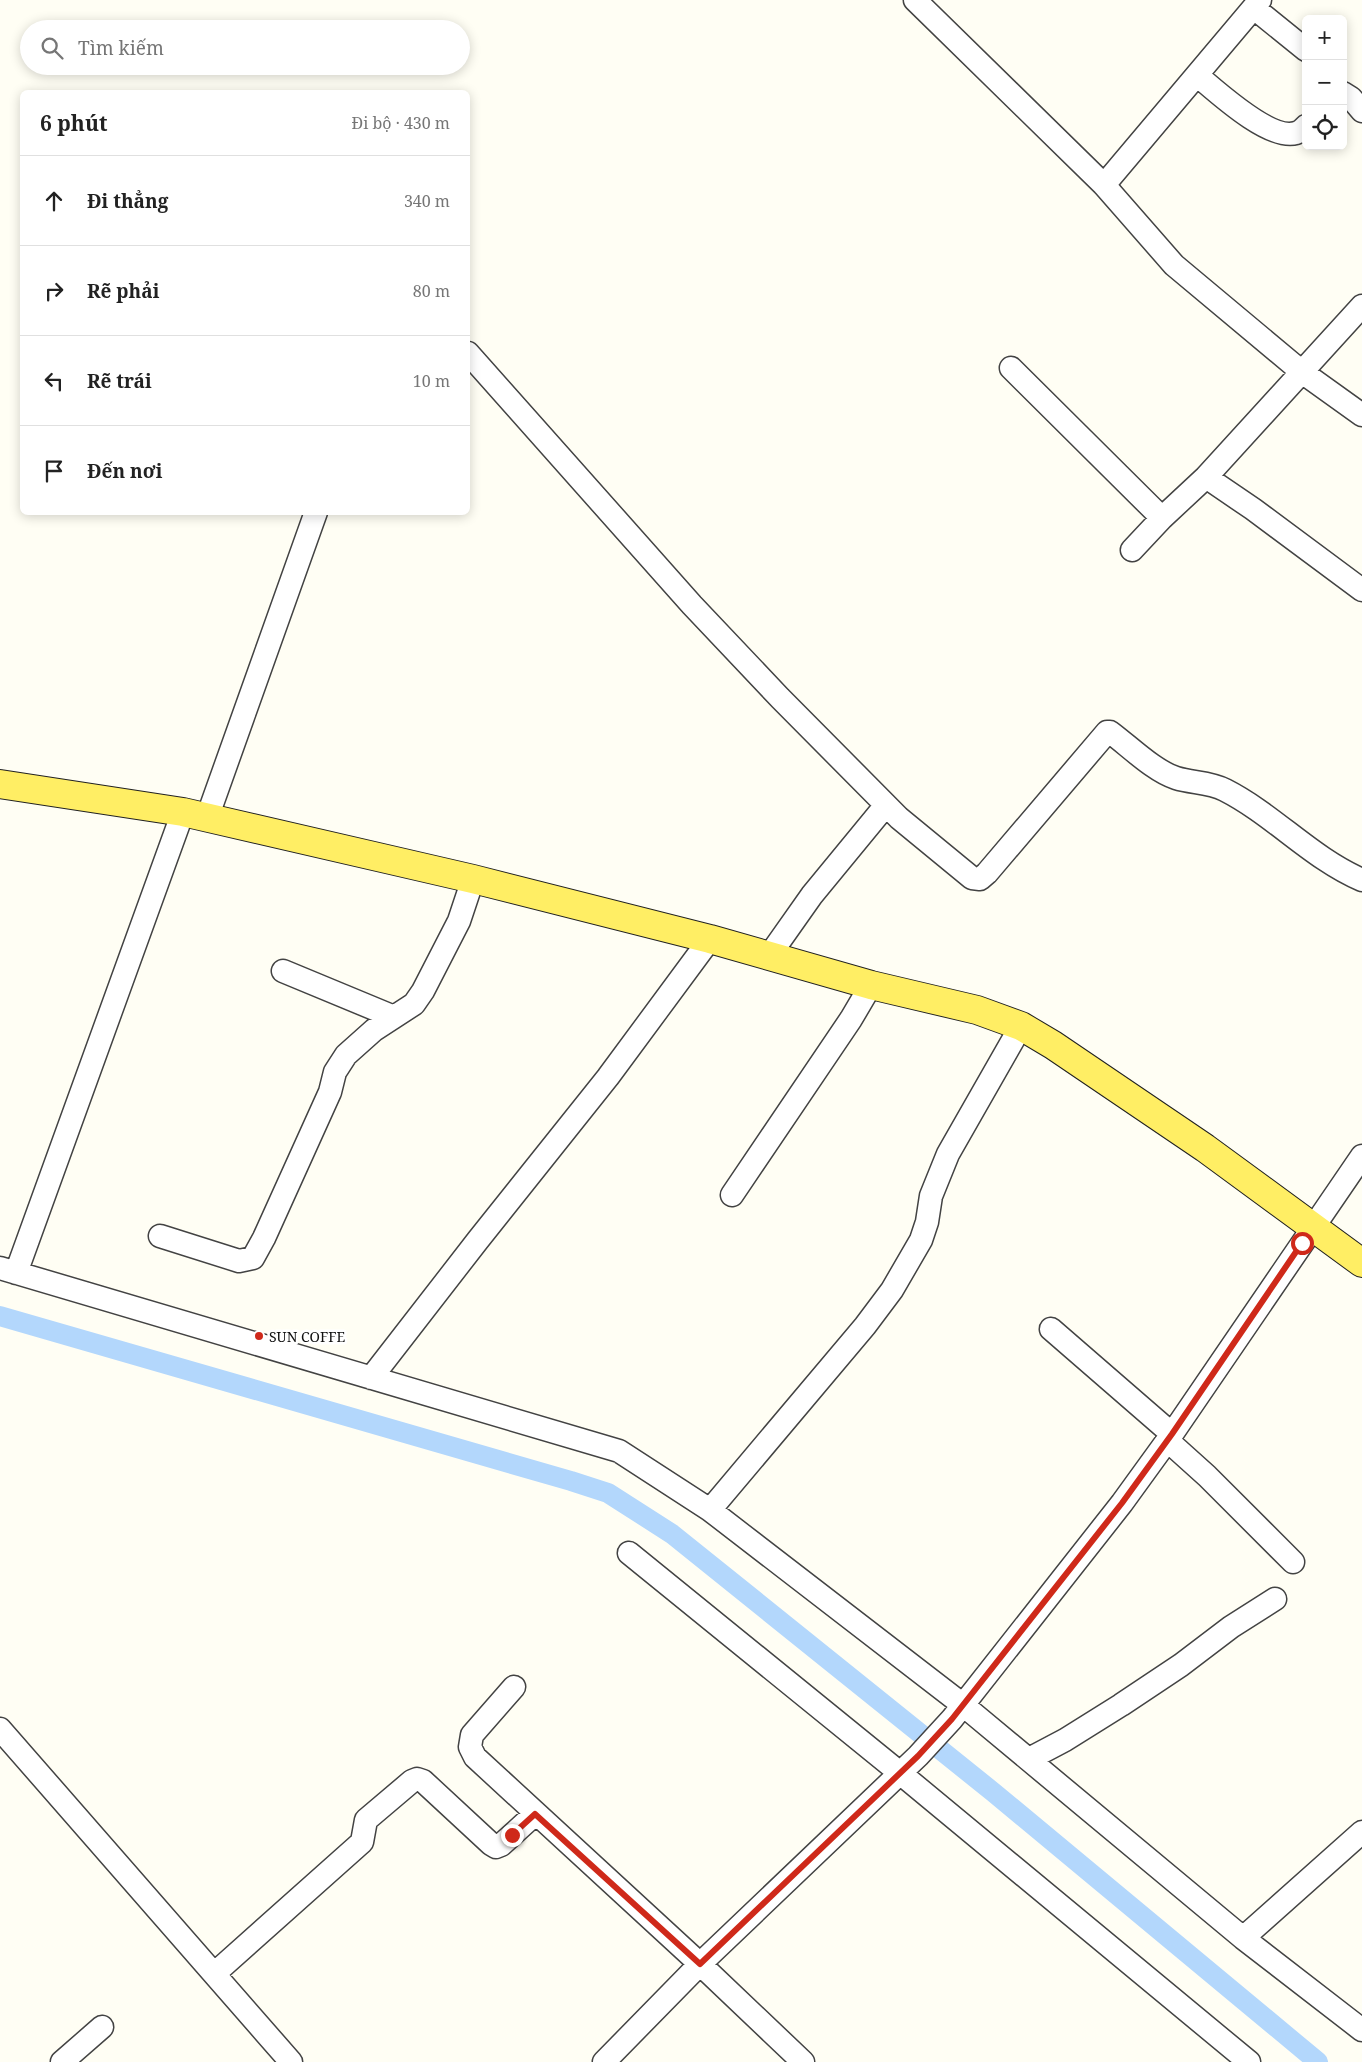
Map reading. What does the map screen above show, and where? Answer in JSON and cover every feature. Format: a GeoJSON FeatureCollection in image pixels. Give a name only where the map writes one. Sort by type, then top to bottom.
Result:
{"type":"FeatureCollection","features":[{"type":"Feature","properties":{"kind":"main road"},"geometry":{"type":"LineString","coordinates":[[0,784],[195,815],[473,878],[710,939],[871,985],[977,1010],[1021,1026],[1053,1044],[1205,1148],[1362,1263]]}},
{"type":"Feature","properties":{"kind":"street"},"geometry":{"type":"LineString","coordinates":[[915,0],[1104,184],[1174,265],[1302,372],[1362,415]]}},
{"type":"Feature","properties":{"kind":"street"},"geometry":{"type":"LineString","coordinates":[[1104,184],[1198,76],[1257,4],[1302,46]]}},
{"type":"Feature","properties":{"kind":"street"},"geometry":{"type":"LineString","coordinates":[[1198,76],[1236,110],[1268,127],[1289,134],[1302,129]]}},
{"type":"Feature","properties":{"kind":"street"},"geometry":{"type":"LineString","coordinates":[[1347,96],[1362,111]]}},
{"type":"Feature","properties":{"kind":"street"},"geometry":{"type":"LineString","coordinates":[[1132,550],[1162,518],[1206,477],[1362,306]]}},
{"type":"Feature","properties":{"kind":"street"},"geometry":{"type":"LineString","coordinates":[[470,355],[692,605],[780,698],[898,818],[972,878],[980,879],[987,874],[1104,734],[1110,732],[1150,763],[1176,778],[1203,782],[1224,789],[1254,808],[1336,868],[1362,880]]}},
{"type":"Feature","properties":{"kind":"street"},"geometry":{"type":"LineString","coordinates":[[1010,368],[1162,518]]}},
{"type":"Feature","properties":{"kind":"street"},"geometry":{"type":"LineString","coordinates":[[1206,477],[1253,509],[1362,590]]}},
{"type":"Feature","properties":{"kind":"street"},"geometry":{"type":"LineString","coordinates":[[315,515],[195,815],[8,1271],[619,1451],[710,1510],[957,1712],[1029,1759],[1242,1938],[1362,2030]]}},
{"type":"Feature","properties":{"kind":"street"},"geometry":{"type":"LineString","coordinates":[[768,956],[812,895],[886,805]]}},
{"type":"Feature","properties":{"kind":"street"},"geometry":{"type":"LineString","coordinates":[[160,1236],[239,1261],[253,1258],[264,1238],[330,1092],[335,1072],[346,1055],[362,1040],[414,1004],[423,992],[459,921],[473,878]]}},
{"type":"Feature","properties":{"kind":"street"},"geometry":{"type":"LineString","coordinates":[[371,1378],[608,1077],[710,939]]}},
{"type":"Feature","properties":{"kind":"street"},"geometry":{"type":"LineString","coordinates":[[283,970],[394,1017]]}},
{"type":"Feature","properties":{"kind":"street"},"geometry":{"type":"LineString","coordinates":[[732,1195],[852,1019],[871,985]]}},
{"type":"Feature","properties":{"kind":"street"},"geometry":{"type":"LineString","coordinates":[[710,1510],[866,1326],[892,1290],[921,1240],[927,1222],[931,1196],[948,1154],[1021,1026]]}},
{"type":"Feature","properties":{"kind":"street"},"geometry":{"type":"LineString","coordinates":[[604,2062],[700,1964],[918,1756],[957,1712],[1071,1569],[1170,1437],[1362,1156]]}},
{"type":"Feature","properties":{"kind":"street"},"geometry":{"type":"LineString","coordinates":[[1051,1329],[1170,1437],[1293,1562]]}},
{"type":"Feature","properties":{"kind":"street"},"geometry":{"type":"LineString","coordinates":[[629,1554],[900,1773],[1249,2062]]}},
{"type":"Feature","properties":{"kind":"street"},"geometry":{"type":"LineString","coordinates":[[1029,1759],[1121,1705],[1181,1664],[1231,1626],[1275,1599]]}},
{"type":"Feature","properties":{"kind":"street"},"geometry":{"type":"LineString","coordinates":[[514,1687],[472,1735],[470,1747],[475,1757],[700,1964],[803,2062]]}},
{"type":"Feature","properties":{"kind":"street"},"geometry":{"type":"LineString","coordinates":[[0,1729],[291,2062]]}},
{"type":"Feature","properties":{"kind":"street"},"geometry":{"type":"LineString","coordinates":[[214,1974],[362,1842],[366,1820],[412,1780],[423,1781],[491,1844],[496,1846],[501,1845],[535,1814]]}},
{"type":"Feature","properties":{"kind":"street"},"geometry":{"type":"LineString","coordinates":[[1242,1938],[1362,1832]]}},
{"type":"Feature","properties":{"kind":"street"},"geometry":{"type":"LineString","coordinates":[[62,2062],[102,2027]]}},
{"type":"Feature","properties":{"kind":"waterway"},"geometry":{"type":"LineString","coordinates":[[0,1316],[608,1493],[672,1534],[993,1792],[1318,2062]]}},
{"type":"Feature","properties":{"kind":"place","name":"SUN COFFE"},"geometry":{"type":"Point","coordinates":[259,1336]}},
{"type":"Feature","properties":{"kind":"route"},"geometry":{"type":"LineString","coordinates":[[512,1835],[535,1814],[700,1964],[918,1756],[952,1719],[1122,1503],[1172,1434],[1302,1243]]}}]}
